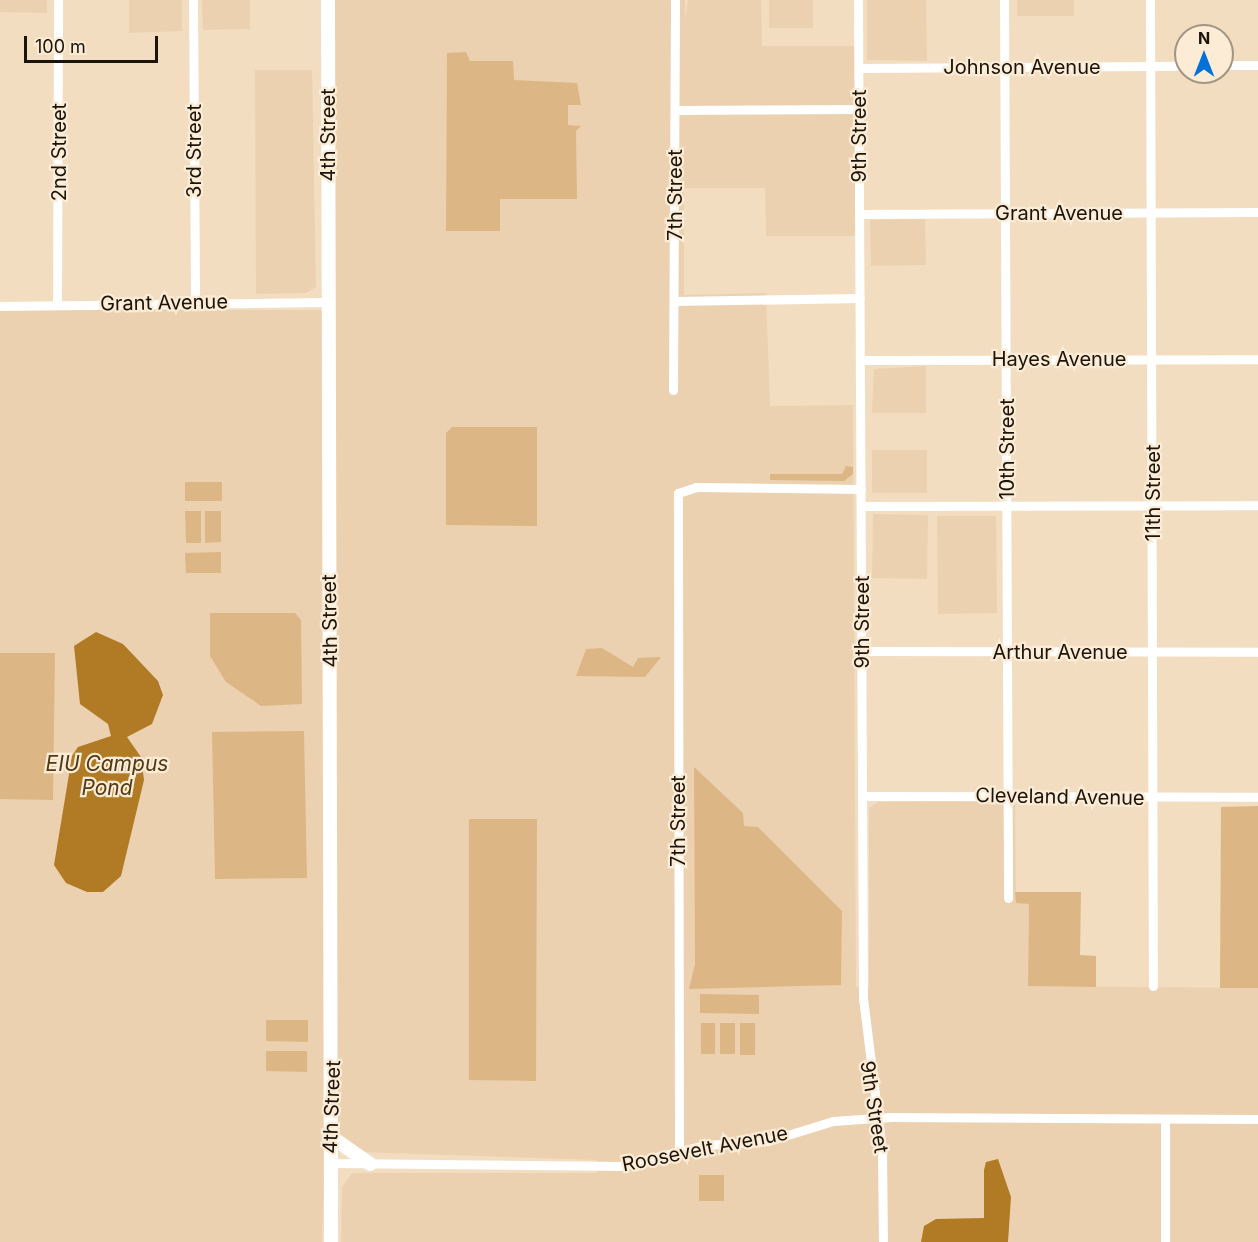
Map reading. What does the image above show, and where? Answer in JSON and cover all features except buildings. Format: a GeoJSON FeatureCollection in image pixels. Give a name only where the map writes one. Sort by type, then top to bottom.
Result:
{"type":"FeatureCollection","features":[{"type":"Feature","properties":{"kind":"street","name":"2nd Street"},"geometry":{"type":"LineString","coordinates":[[57,305],[58,0]]}},
{"type":"Feature","properties":{"kind":"street","name":"3rd Street"},"geometry":{"type":"LineString","coordinates":[[193,0],[195,303]]}},
{"type":"Feature","properties":{"kind":"street","name":"4th Street"},"geometry":{"type":"LineString","coordinates":[[328,0],[331,1242]]}},
{"type":"Feature","properties":{"kind":"street","name":"7th Street"},"geometry":{"type":"LineString","coordinates":[[673,390],[675,0]]}},
{"type":"Feature","properties":{"kind":"street","name":"9th Street"},"geometry":{"type":"LineString","coordinates":[[858,0],[864,1029],[877,1118],[883,1242]]}},
{"type":"Feature","properties":{"kind":"street","name":"10th Street"},"geometry":{"type":"LineString","coordinates":[[1004,0],[1008,898]]}},
{"type":"Feature","properties":{"kind":"street","name":"11th Street"},"geometry":{"type":"LineString","coordinates":[[1150,0],[1155,798],[1153,986]]}},
{"type":"Feature","properties":{"kind":"street"},"geometry":{"type":"LineString","coordinates":[[1234,65],[1258,65]]}},
{"type":"Feature","properties":{"kind":"street","name":"Johnson Avenue"},"geometry":{"type":"LineString","coordinates":[[859,68],[1174,66]]}},
{"type":"Feature","properties":{"kind":"street"},"geometry":{"type":"LineString","coordinates":[[675,110],[859,109]]}},
{"type":"Feature","properties":{"kind":"street","name":"Grant Avenue"},"geometry":{"type":"LineString","coordinates":[[860,214],[1258,212]]}},
{"type":"Feature","properties":{"kind":"street"},"geometry":{"type":"LineString","coordinates":[[674,301],[860,298]]}},
{"type":"Feature","properties":{"kind":"street","name":"Grant Avenue"},"geometry":{"type":"LineString","coordinates":[[0,306],[328,302]]}},
{"type":"Feature","properties":{"kind":"street","name":"Hayes Avenue"},"geometry":{"type":"LineString","coordinates":[[860,360],[1258,359]]}},
{"type":"Feature","properties":{"kind":"street","name":"7th Street"},"geometry":{"type":"LineString","coordinates":[[679,1150],[678,493],[696,487],[861,489]]}},
{"type":"Feature","properties":{"kind":"street"},"geometry":{"type":"LineString","coordinates":[[861,506],[1258,506]]}},
{"type":"Feature","properties":{"kind":"street","name":"Arthur Avenue"},"geometry":{"type":"LineString","coordinates":[[862,651],[1258,652]]}},
{"type":"Feature","properties":{"kind":"street","name":"Cleveland Avenue"},"geometry":{"type":"LineString","coordinates":[[863,796],[1258,797]]}},
{"type":"Feature","properties":{"kind":"street","name":"Roosevelt Avenue"},"geometry":{"type":"LineString","coordinates":[[331,1163],[617,1166],[679,1150],[759,1143],[824,1123],[877,1118],[1258,1119]]}},
{"type":"Feature","properties":{"kind":"street"},"geometry":{"type":"LineString","coordinates":[[1165,1119],[1165,1242]]}},
{"type":"Feature","properties":{"kind":"street"},"geometry":{"type":"LineString","coordinates":[[330,1136],[370,1164]]}},
{"type":"Feature","properties":{"kind":"shaded area"},"geometry":{"type":"Polygon","coordinates":[[[0,0],[47,0],[47,13],[0,12],[0,0]]]}},
{"type":"Feature","properties":{"kind":"shaded area"},"geometry":{"type":"Polygon","coordinates":[[[129,0],[182,0],[182,31],[129,33],[129,0]]]}},
{"type":"Feature","properties":{"kind":"shaded area"},"geometry":{"type":"Polygon","coordinates":[[[202,0],[250,0],[250,29],[203,30],[202,0]]]}},
{"type":"Feature","properties":{"kind":"shaded area"},"geometry":{"type":"Polygon","coordinates":[[[333,0],[685,0],[685,21],[688,0],[761,0],[762,46],[856,46],[856,236],[766,236],[765,188],[684,188],[684,295],[766,293],[770,406],[853,405],[856,987],[869,988],[869,808],[878,802],[1015,799],[1016,903],[1029,903],[1028,986],[1258,988],[1258,1242],[341,1242],[342,1187],[352,1173],[597,1173],[597,1160],[325,1151],[322,1242],[0,1242],[0,310],[334,310],[333,0]]]}},
{"type":"Feature","properties":{"kind":"shaded area"},"geometry":{"type":"Polygon","coordinates":[[[769,0],[813,0],[813,28],[769,28],[769,0]]]}},
{"type":"Feature","properties":{"kind":"shaded area"},"geometry":{"type":"Polygon","coordinates":[[[867,0],[926,0],[927,61],[867,60],[867,0]]]}},
{"type":"Feature","properties":{"kind":"shaded area"},"geometry":{"type":"Polygon","coordinates":[[[1017,0],[1074,0],[1074,16],[1017,16],[1017,0]]]}},
{"type":"Feature","properties":{"kind":"shaded area"},"geometry":{"type":"Polygon","coordinates":[[[466,52],[470,61],[513,61],[514,80],[577,83],[581,105],[568,105],[568,125],[581,126],[576,131],[577,199],[500,199],[500,231],[446,231],[447,53],[466,52]]]}},
{"type":"Feature","properties":{"kind":"shaded area"},"geometry":{"type":"Polygon","coordinates":[[[255,70],[312,70],[316,287],[306,293],[256,294],[255,70]]]}},
{"type":"Feature","properties":{"kind":"shaded area"},"geometry":{"type":"Polygon","coordinates":[[[925,219],[926,265],[871,266],[870,220],[925,219]]]}},
{"type":"Feature","properties":{"kind":"shaded area"},"geometry":{"type":"Polygon","coordinates":[[[926,366],[926,413],[872,413],[874,369],[926,366]]]}},
{"type":"Feature","properties":{"kind":"shaded area"},"geometry":{"type":"Polygon","coordinates":[[[452,427],[537,427],[537,526],[446,525],[446,433],[452,427]]]}},
{"type":"Feature","properties":{"kind":"shaded area"},"geometry":{"type":"Polygon","coordinates":[[[872,450],[927,450],[927,493],[872,493],[872,450]]]}},
{"type":"Feature","properties":{"kind":"shaded area"},"geometry":{"type":"Polygon","coordinates":[[[846,466],[853,467],[853,474],[844,481],[770,480],[770,474],[842,474],[846,466]]]}},
{"type":"Feature","properties":{"kind":"shaded area"},"geometry":{"type":"Polygon","coordinates":[[[185,482],[222,482],[222,501],[185,501],[185,482]]]}},
{"type":"Feature","properties":{"kind":"shaded area"},"geometry":{"type":"Polygon","coordinates":[[[185,511],[201,511],[201,543],[186,543],[185,511]]]}},
{"type":"Feature","properties":{"kind":"shaded area"},"geometry":{"type":"Polygon","coordinates":[[[205,511],[221,511],[221,542],[205,543],[205,511]]]}},
{"type":"Feature","properties":{"kind":"shaded area"},"geometry":{"type":"Polygon","coordinates":[[[873,514],[928,515],[927,579],[872,578],[873,514]]]}},
{"type":"Feature","properties":{"kind":"shaded area"},"geometry":{"type":"Polygon","coordinates":[[[937,516],[996,516],[997,613],[938,614],[937,516]]]}},
{"type":"Feature","properties":{"kind":"shaded area"},"geometry":{"type":"Polygon","coordinates":[[[221,552],[221,573],[186,573],[185,553],[221,552]]]}},
{"type":"Feature","properties":{"kind":"shaded area"},"geometry":{"type":"Polygon","coordinates":[[[210,613],[295,613],[301,620],[302,704],[261,706],[226,682],[210,656],[210,613]]]}},
{"type":"Feature","properties":{"kind":"shaded area"},"geometry":{"type":"Polygon","coordinates":[[[602,648],[633,667],[638,658],[661,657],[645,677],[576,676],[586,649],[602,648]]]}},
{"type":"Feature","properties":{"kind":"shaded area"},"geometry":{"type":"Polygon","coordinates":[[[0,653],[55,653],[53,800],[0,799],[0,653]]]}},
{"type":"Feature","properties":{"kind":"shaded area"},"geometry":{"type":"Polygon","coordinates":[[[304,731],[307,878],[215,879],[212,732],[304,731]]]}},
{"type":"Feature","properties":{"kind":"shaded area"},"geometry":{"type":"Polygon","coordinates":[[[694,767],[743,813],[744,826],[758,827],[842,911],[841,985],[689,989],[695,964],[694,767]]]}},
{"type":"Feature","properties":{"kind":"shaded area"},"geometry":{"type":"Polygon","coordinates":[[[1258,806],[1258,988],[1220,988],[1221,807],[1258,806]]]}},
{"type":"Feature","properties":{"kind":"shaded area"},"geometry":{"type":"Polygon","coordinates":[[[469,819],[537,819],[536,1081],[469,1080],[469,819]]]}},
{"type":"Feature","properties":{"kind":"shaded area"},"geometry":{"type":"Polygon","coordinates":[[[1015,892],[1081,892],[1080,955],[1096,956],[1096,987],[1028,986],[1029,904],[1016,903],[1015,892]]]}},
{"type":"Feature","properties":{"kind":"shaded area"},"geometry":{"type":"Polygon","coordinates":[[[700,994],[759,995],[759,1014],[700,1013],[700,994]]]}},
{"type":"Feature","properties":{"kind":"shaded area"},"geometry":{"type":"Polygon","coordinates":[[[266,1020],[308,1020],[308,1042],[266,1041],[266,1020]]]}},
{"type":"Feature","properties":{"kind":"shaded area"},"geometry":{"type":"Polygon","coordinates":[[[701,1023],[715,1023],[715,1054],[701,1054],[701,1023]]]}},
{"type":"Feature","properties":{"kind":"shaded area"},"geometry":{"type":"Polygon","coordinates":[[[720,1023],[735,1023],[735,1054],[720,1054],[720,1023]]]}},
{"type":"Feature","properties":{"kind":"shaded area"},"geometry":{"type":"Polygon","coordinates":[[[740,1023],[755,1023],[755,1055],[740,1055],[740,1023]]]}},
{"type":"Feature","properties":{"kind":"shaded area"},"geometry":{"type":"Polygon","coordinates":[[[266,1051],[307,1051],[307,1072],[266,1071],[266,1051]]]}},
{"type":"Feature","properties":{"kind":"shaded area"},"geometry":{"type":"Polygon","coordinates":[[[699,1175],[724,1175],[724,1201],[699,1201],[699,1175]]]}},
{"type":"Feature","properties":{"kind":"water","name":"EIU Campus Pond"},"geometry":{"type":"Polygon","coordinates":[[[96,632],[123,644],[158,681],[163,695],[152,724],[127,737],[141,757],[144,780],[121,876],[103,892],[87,892],[66,883],[54,865],[72,756],[78,747],[111,736],[108,724],[80,704],[74,646],[96,632]]]}},
{"type":"Feature","properties":{"kind":"water"},"geometry":{"type":"Polygon","coordinates":[[[998,1159],[1011,1197],[1008,1242],[921,1242],[924,1226],[936,1219],[984,1218],[984,1170],[986,1162],[998,1159]]]}}]}
